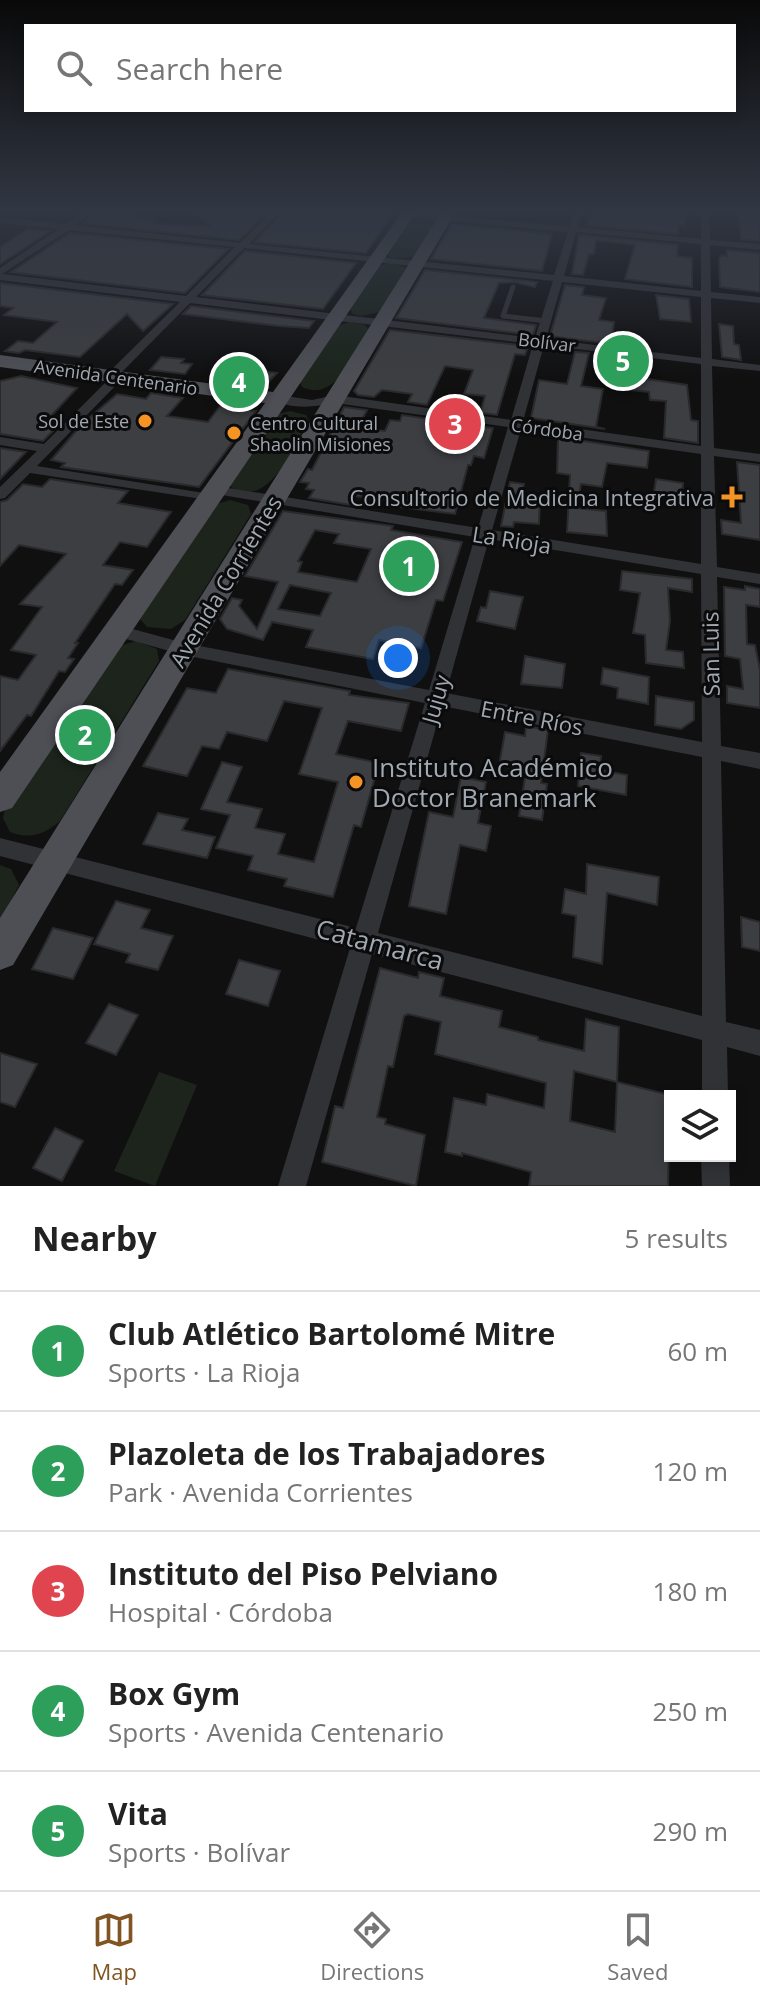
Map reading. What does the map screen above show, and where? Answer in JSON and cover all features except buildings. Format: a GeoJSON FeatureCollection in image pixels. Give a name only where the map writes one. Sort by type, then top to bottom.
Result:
{"type":"FeatureCollection","features":[{"type":"Feature","properties":{"kind":"main road"},"geometry":{"type":"LineString","coordinates":[[0,798],[371,266]]}},
{"type":"Feature","properties":{"kind":"main road","name":"Avenida Corrientes"},"geometry":{"type":"LineString","coordinates":[[0,952],[416,266]]}},
{"type":"Feature","properties":{"kind":"main road","name":"Avenida Centenario"},"geometry":{"type":"LineString","coordinates":[[0,361],[279,399]]}},
{"type":"Feature","properties":{"kind":"street"},"geometry":{"type":"LineString","coordinates":[[0,495],[118,377],[116,371],[221,266]]}},
{"type":"Feature","properties":{"kind":"street"},"geometry":{"type":"LineString","coordinates":[[447,266],[760,300]]}},
{"type":"Feature","properties":{"kind":"street","name":"Jujuy"},"geometry":{"type":"LineString","coordinates":[[292,1186],[562,266]]}},
{"type":"Feature","properties":{"kind":"street","name":"San Luis"},"geometry":{"type":"LineString","coordinates":[[705,266],[715,1090]]}},
{"type":"Feature","properties":{"kind":"street","name":"Bolívar"},"geometry":{"type":"LineString","coordinates":[[0,274],[760,368]]}},
{"type":"Feature","properties":{"kind":"street","name":"Córdoba"},"geometry":{"type":"LineString","coordinates":[[279,399],[312,404],[335,399],[760,458]]}},
{"type":"Feature","properties":{"kind":"street"},"geometry":{"type":"LineString","coordinates":[[0,441],[46,448]]}},
{"type":"Feature","properties":{"kind":"street","name":"La Rioja"},"geometry":{"type":"LineString","coordinates":[[27,468],[213,494],[275,499],[760,579]]}},
{"type":"Feature","properties":{"kind":"street","name":"Entre Ríos"},"geometry":{"type":"LineString","coordinates":[[118,631],[184,649],[760,761]]}},
{"type":"Feature","properties":{"kind":"street","name":"Catamarca"},"geometry":{"type":"LineString","coordinates":[[0,847],[760,1043]]}},
{"type":"Feature","properties":{"kind":"street"},"geometry":{"type":"LineString","coordinates":[[715,1162],[716,1186]]}},
{"type":"Feature","properties":{"kind":"lane"},"geometry":{"type":"LineString","coordinates":[[513,287],[503,316],[546,321]]}},
{"type":"Feature","properties":{"kind":"shaded area"},"geometry":{"type":"Polygon","coordinates":[[[379,266],[406,268],[379,312],[361,316],[353,314],[350,309],[379,266]]]}},
{"type":"Feature","properties":{"kind":"shaded area"},"geometry":{"type":"Polygon","coordinates":[[[350,322],[365,325],[368,329],[342,373],[325,388],[314,390],[302,387],[300,382],[337,326],[350,322]]]}},
{"type":"Feature","properties":{"kind":"shaded area"},"geometry":{"type":"Polygon","coordinates":[[[290,411],[306,415],[309,421],[279,472],[258,490],[246,492],[232,488],[230,484],[278,414],[290,411]]]}},
{"type":"Feature","properties":{"kind":"shaded area"},"geometry":{"type":"Polygon","coordinates":[[[230,500],[248,505],[251,514],[185,620],[171,629],[147,627],[139,618],[216,504],[230,500]]]}},
{"type":"Feature","properties":{"kind":"shaded area"},"geometry":{"type":"Polygon","coordinates":[[[136,641],[157,649],[159,661],[60,821],[37,834],[10,832],[3,818],[5,808],[119,646],[136,641]]]}},
{"type":"Feature","properties":{"kind":"shaded area"},"geometry":{"type":"Polygon","coordinates":[[[0,865],[11,869],[19,885],[0,922],[0,865]]]}},
{"type":"Feature","properties":{"kind":"shaded area"},"geometry":{"type":"Polygon","coordinates":[[[159,1072],[197,1085],[155,1186],[114,1171],[159,1072]]]}},
{"type":"Feature","properties":{"kind":"place","name":"Vita"},"geometry":{"type":"Point","coordinates":[623,361]}},
{"type":"Feature","properties":{"kind":"place","name":"Box Gym"},"geometry":{"type":"Point","coordinates":[239,382]}},
{"type":"Feature","properties":{"kind":"place","name":"Sol de Este"},"geometry":{"type":"Point","coordinates":[145,421]}},
{"type":"Feature","properties":{"kind":"place","name":"Instituto del Piso Pelviano"},"geometry":{"type":"Point","coordinates":[455,424]}},
{"type":"Feature","properties":{"kind":"place","name":"Centro Cultural Shaolin Misiones"},"geometry":{"type":"Point","coordinates":[234,433]}},
{"type":"Feature","properties":{"kind":"place","name":"Consultorio de Medicina Integrativa"},"geometry":{"type":"Point","coordinates":[732,497]}},
{"type":"Feature","properties":{"kind":"place","name":"Club Atlético Bartolomé Mitre"},"geometry":{"type":"Point","coordinates":[409,566]}},
{"type":"Feature","properties":{"kind":"place","name":"Plazoleta de los Trabajadores"},"geometry":{"type":"Point","coordinates":[85,735]}},
{"type":"Feature","properties":{"kind":"place","name":"Instituto Académico Doctor Branemark"},"geometry":{"type":"Point","coordinates":[356,782]}}]}
